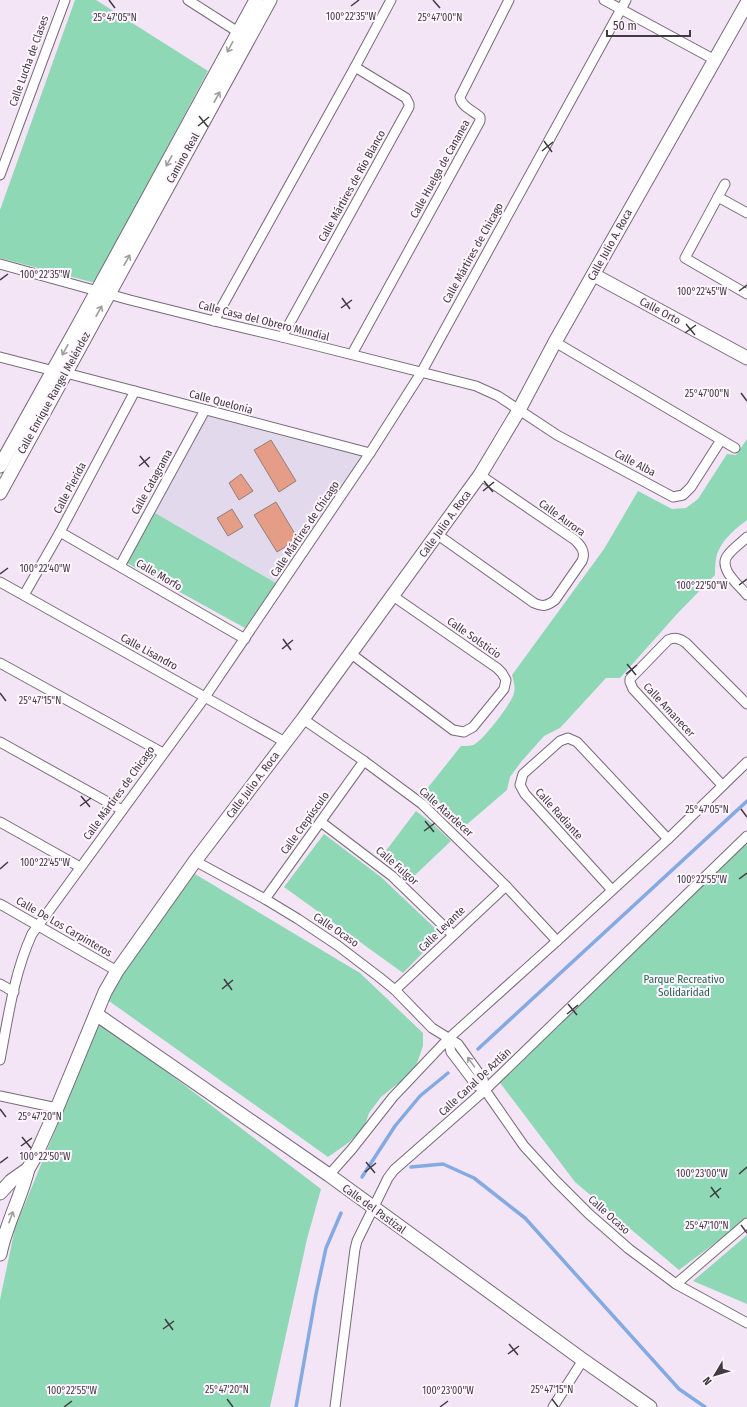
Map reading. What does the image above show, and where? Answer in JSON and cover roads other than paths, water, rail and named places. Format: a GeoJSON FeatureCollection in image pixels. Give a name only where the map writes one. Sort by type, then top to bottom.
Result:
{"type":"FeatureCollection","features":[{"type":"Feature","properties":{"kind":"street","name":"Calle Lucha de Clases"},"geometry":{"type":"LineString","coordinates":[[0,175],[65,0]]}},
{"type":"Feature","properties":{"kind":"street"},"geometry":{"type":"LineString","coordinates":[[188,0],[238,32]]}},
{"type":"Feature","properties":{"kind":"street","name":"Camino Real"},"geometry":{"type":"LineString","coordinates":[[103,293],[256,0]]}},
{"type":"Feature","properties":{"kind":"street","name":"Camino Real"},"geometry":{"type":"LineString","coordinates":[[103,293],[270,0]]}},
{"type":"Feature","properties":{"kind":"street"},"geometry":{"type":"LineString","coordinates":[[214,321],[391,0]]}},
{"type":"Feature","properties":{"kind":"street","name":"Calle Huelga de Cananea"},"geometry":{"type":"LineString","coordinates":[[352,354],[480,121],[480,117],[463,104],[460,101],[460,97],[509,0]]}},
{"type":"Feature","properties":{"kind":"street"},"geometry":{"type":"LineString","coordinates":[[604,0],[715,60]]}},
{"type":"Feature","properties":{"kind":"street","name":"Calle Mártires de Chicago"},"geometry":{"type":"LineString","coordinates":[[0,1060],[14,992],[27,945],[32,934],[205,697],[370,453],[421,373],[626,0]]}},
{"type":"Feature","properties":{"kind":"street","name":"Calle Julio A. Roca"},"geometry":{"type":"LineString","coordinates":[[28,1169],[38,1152],[105,992],[117,971],[195,861],[303,719],[438,535],[480,475],[519,410],[555,342],[747,3]]}},
{"type":"Feature","properties":{"kind":"street","name":"Calle Mártires de Río Blanco"},"geometry":{"type":"LineString","coordinates":[[282,337],[409,107],[406,98],[355,67]]}},
{"type":"Feature","properties":{"kind":"street"},"geometry":{"type":"LineString","coordinates":[[725,184],[685,258],[747,294]]}},
{"type":"Feature","properties":{"kind":"street"},"geometry":{"type":"LineString","coordinates":[[718,197],[747,213]]}},
{"type":"Feature","properties":{"kind":"street","name":"Calle Casa del Obrero Mundial"},"geometry":{"type":"LineString","coordinates":[[0,264],[103,293],[476,386],[498,396],[519,410]]}},
{"type":"Feature","properties":{"kind":"street","name":"Calle Orto"},"geometry":{"type":"LineString","coordinates":[[594,275],[747,358]]}},
{"type":"Feature","properties":{"kind":"street","name":"Calle Enrique Rangel Meléndez"},"geometry":{"type":"LineString","coordinates":[[0,493],[60,372],[103,293]]}},
{"type":"Feature","properties":{"kind":"street"},"geometry":{"type":"LineString","coordinates":[[555,342],[735,448]]}},
{"type":"Feature","properties":{"kind":"street","name":"Calle Quelonia"},"geometry":{"type":"LineString","coordinates":[[0,357],[370,453]]}},
{"type":"Feature","properties":{"kind":"street","name":"Calle Enrique Rangel Meléndez"},"geometry":{"type":"LineString","coordinates":[[0,466],[60,372]]}},
{"type":"Feature","properties":{"kind":"street","name":"Calle Pierida"},"geometry":{"type":"LineString","coordinates":[[24,595],[60,532],[135,391]]}},
{"type":"Feature","properties":{"kind":"street","name":"Calle Catagrama"},"geometry":{"type":"LineString","coordinates":[[120,566],[205,410]]}},
{"type":"Feature","properties":{"kind":"street","name":"Calle Alba"},"geometry":{"type":"LineString","coordinates":[[519,410],[538,424],[557,435],[673,497],[683,495],[691,487],[721,440]]}},
{"type":"Feature","properties":{"kind":"street","name":"Calle Aurora"},"geometry":{"type":"LineString","coordinates":[[438,535],[534,603],[546,606],[555,600],[584,558],[583,549],[575,540],[480,475]]}},
{"type":"Feature","properties":{"kind":"street","name":"Calle Morfo"},"geometry":{"type":"LineString","coordinates":[[60,532],[245,639]]}},
{"type":"Feature","properties":{"kind":"street"},"geometry":{"type":"LineString","coordinates":[[747,537],[727,556],[725,561],[725,567],[728,573],[747,595]]}},
{"type":"Feature","properties":{"kind":"street","name":"Calle Lisandro"},"geometry":{"type":"LineString","coordinates":[[0,582],[285,742]]}},
{"type":"Feature","properties":{"kind":"street","name":"Calle Solsticio"},"geometry":{"type":"LineString","coordinates":[[350,654],[453,730],[458,732],[464,732],[473,727],[504,689],[506,680],[497,668],[393,596]]}},
{"type":"Feature","properties":{"kind":"street","name":"Calle Amanecer"},"geometry":{"type":"LineString","coordinates":[[722,785],[633,689],[630,679],[668,640],[677,638],[686,642],[747,704]]}},
{"type":"Feature","properties":{"kind":"street"},"geometry":{"type":"LineString","coordinates":[[0,663],[163,753]]}},
{"type":"Feature","properties":{"kind":"street","name":"Calle Atardecer"},"geometry":{"type":"LineString","coordinates":[[303,719],[364,761],[422,804],[506,886],[557,941]]}},
{"type":"Feature","properties":{"kind":"street","name":"Calle Radiante"},"geometry":{"type":"LineString","coordinates":[[612,890],[525,794],[520,785],[523,774],[560,741],[568,738],[573,739],[668,839]]}},
{"type":"Feature","properties":{"kind":"street"},"geometry":{"type":"LineString","coordinates":[[0,742],[122,810]]}},
{"type":"Feature","properties":{"kind":"street","name":"Calle Crepúsculo"},"geometry":{"type":"LineString","coordinates":[[265,899],[364,761]]}},
{"type":"Feature","properties":{"kind":"street"},"geometry":{"type":"LineString","coordinates":[[329,1175],[352,1149],[393,1097],[448,1039],[668,839],[747,762]]}},
{"type":"Feature","properties":{"kind":"street"},"geometry":{"type":"LineString","coordinates":[[0,822],[80,867]]}},
{"type":"Feature","properties":{"kind":"street","name":"Calle Fulgor"},"geometry":{"type":"LineString","coordinates":[[320,822],[392,876],[453,935]]}},
{"type":"Feature","properties":{"kind":"street","name":"Calle Canal De Aztlán"},"geometry":{"type":"LineString","coordinates":[[335,1407],[353,1257],[357,1241],[383,1186],[394,1170],[485,1090],[747,836]]}},
{"type":"Feature","properties":{"kind":"street","name":"Calle Ocaso"},"geometry":{"type":"LineString","coordinates":[[195,861],[265,899],[337,945],[395,990],[432,1028],[448,1039],[452,1052],[476,1085],[485,1090],[524,1146],[589,1214],[629,1249],[676,1284],[747,1323]]}},
{"type":"Feature","properties":{"kind":"street","name":"Calle Levante"},"geometry":{"type":"LineString","coordinates":[[395,990],[506,886]]}},
{"type":"Feature","properties":{"kind":"street","name":"Calle De Los Carpinteros"},"geometry":{"type":"LineString","coordinates":[[0,904],[117,971]]}},
{"type":"Feature","properties":{"kind":"street"},"geometry":{"type":"LineString","coordinates":[[0,984],[14,992]]}},
{"type":"Feature","properties":{"kind":"street","name":"Calle del Pastizal"},"geometry":{"type":"LineString","coordinates":[[96,1014],[329,1175],[650,1407]]}},
{"type":"Feature","properties":{"kind":"street"},"geometry":{"type":"LineString","coordinates":[[0,1096],[57,1108]]}},
{"type":"Feature","properties":{"kind":"street"},"geometry":{"type":"LineString","coordinates":[[0,1193],[6,1180],[28,1169]]}},
{"type":"Feature","properties":{"kind":"street"},"geometry":{"type":"LineString","coordinates":[[0,1254],[13,1213],[24,1186],[28,1169]]}},
{"type":"Feature","properties":{"kind":"street"},"geometry":{"type":"LineString","coordinates":[[6,1180],[24,1186]]}},
{"type":"Feature","properties":{"kind":"street"},"geometry":{"type":"LineString","coordinates":[[676,1284],[747,1223]]}},
{"type":"Feature","properties":{"kind":"street"},"geometry":{"type":"LineString","coordinates":[[555,1406],[583,1360]]}},
{"type":"Feature","properties":{"kind":"waterway"},"geometry":{"type":"LineString","coordinates":[[478,1049],[747,801]]}},
{"type":"Feature","properties":{"kind":"waterway"},"geometry":{"type":"LineString","coordinates":[[362,1177],[395,1126],[420,1096],[448,1073]]}},
{"type":"Feature","properties":{"kind":"waterway"},"geometry":{"type":"LineString","coordinates":[[411,1167],[443,1164],[474,1178],[525,1218],[679,1389],[705,1407]]}},
{"type":"Feature","properties":{"kind":"waterway"},"geometry":{"type":"LineString","coordinates":[[296,1407],[316,1294],[326,1248],[341,1213]]}},
{"type":"Feature","properties":{"kind":"park label","name":"Parque Recreativo Solidaridad"},"geometry":{"type":"Point","coordinates":[684,985]}}]}
